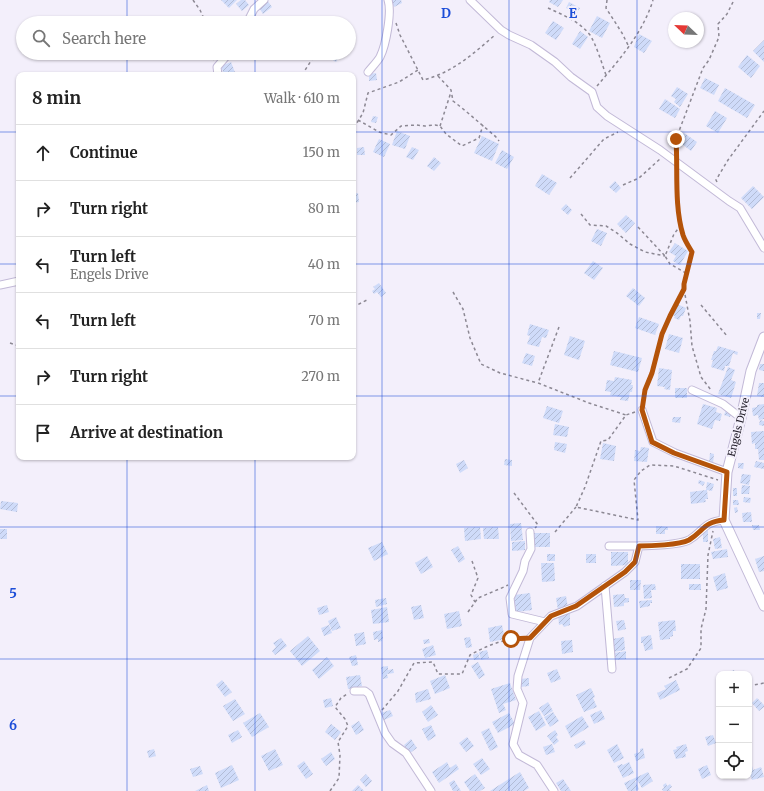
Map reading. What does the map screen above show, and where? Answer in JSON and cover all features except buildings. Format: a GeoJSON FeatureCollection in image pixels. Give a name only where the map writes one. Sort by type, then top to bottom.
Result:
{"type":"FeatureCollection","features":[{"type":"Feature","properties":{"kind":"street"},"geometry":{"type":"LineString","coordinates":[[250,16],[254,9],[264,0]]}},
{"type":"Feature","properties":{"kind":"street"},"geometry":{"type":"LineString","coordinates":[[368,72],[380,58],[386,40],[390,6],[388,0]]}},
{"type":"Feature","properties":{"kind":"street"},"geometry":{"type":"LineString","coordinates":[[470,0],[501,30],[531,45],[592,92],[597,107],[607,116],[666,154],[740,208],[764,248]]}},
{"type":"Feature","properties":{"kind":"street"},"geometry":{"type":"LineString","coordinates":[[218,72],[217,67],[223,60]]}},
{"type":"Feature","properties":{"kind":"street"},"geometry":{"type":"LineString","coordinates":[[0,286],[16,282]]}},
{"type":"Feature","properties":{"kind":"street","name":"Engels Drive"},"geometry":{"type":"LineString","coordinates":[[764,337],[751,371],[727,472],[719,521],[764,606]]}},
{"type":"Feature","properties":{"kind":"street"},"geometry":{"type":"LineString","coordinates":[[692,390],[723,404],[741,418]]}},
{"type":"Feature","properties":{"kind":"street"},"geometry":{"type":"LineString","coordinates":[[642,410],[652,442],[674,453],[727,472]]}},
{"type":"Feature","properties":{"kind":"street"},"geometry":{"type":"LineString","coordinates":[[609,546],[657,546],[688,540],[705,526],[719,521]]}},
{"type":"Feature","properties":{"kind":"street"},"geometry":{"type":"LineString","coordinates":[[530,532],[531,549],[525,561],[523,571],[510,598],[512,614],[545,622]]}},
{"type":"Feature","properties":{"kind":"street"},"geometry":{"type":"LineString","coordinates":[[554,791],[537,765],[519,755],[513,744],[523,703],[517,689],[518,676],[530,638],[551,616],[576,606],[625,572],[635,562],[639,546]]}},
{"type":"Feature","properties":{"kind":"street"},"geometry":{"type":"LineString","coordinates":[[605,586],[612,669]]}},
{"type":"Feature","properties":{"kind":"street"},"geometry":{"type":"LineString","coordinates":[[354,691],[365,691],[369,694],[385,733],[392,743],[406,753],[431,791]]}},
{"type":"Feature","properties":{"kind":"path"},"geometry":{"type":"LineString","coordinates":[[193,0],[203,16]]}},
{"type":"Feature","properties":{"kind":"path"},"geometry":{"type":"LineString","coordinates":[[607,0],[606,8],[629,47]]}},
{"type":"Feature","properties":{"kind":"path"},"geometry":{"type":"LineString","coordinates":[[592,92],[634,40],[649,13],[652,0]]}},
{"type":"Feature","properties":{"kind":"path"},"geometry":{"type":"LineString","coordinates":[[714,393],[700,377],[692,346],[690,321],[684,284],[692,252],[684,237],[678,205],[678,163],[676,139],[703,68],[709,60],[719,37],[718,24],[727,14],[734,0]]}},
{"type":"Feature","properties":{"kind":"path"},"geometry":{"type":"LineString","coordinates":[[548,8],[573,20],[583,27],[591,36],[606,75]]}},
{"type":"Feature","properties":{"kind":"path"},"geometry":{"type":"LineString","coordinates":[[389,14],[396,23],[400,35],[424,80],[438,76],[471,56],[501,30]]}},
{"type":"Feature","properties":{"kind":"path"},"geometry":{"type":"LineString","coordinates":[[304,72],[312,60]]}},
{"type":"Feature","properties":{"kind":"path"},"geometry":{"type":"LineString","coordinates":[[356,123],[363,113],[368,93],[398,82],[418,70]]}},
{"type":"Feature","properties":{"kind":"path"},"geometry":{"type":"LineString","coordinates":[[438,76],[451,90],[453,101],[494,134],[499,141]]}},
{"type":"Feature","properties":{"kind":"path"},"geometry":{"type":"LineString","coordinates":[[440,126],[451,90]]}},
{"type":"Feature","properties":{"kind":"path"},"geometry":{"type":"LineString","coordinates":[[717,192],[716,180],[764,111]]}},
{"type":"Feature","properties":{"kind":"path"},"geometry":{"type":"LineString","coordinates":[[358,120],[379,132],[391,135],[401,126],[416,124],[440,126],[446,134],[462,146],[479,138],[483,125]]}},
{"type":"Feature","properties":{"kind":"path"},"geometry":{"type":"LineString","coordinates":[[570,178],[604,139],[628,129]]}},
{"type":"Feature","properties":{"kind":"path"},"geometry":{"type":"LineString","coordinates":[[623,185],[639,178],[666,154]]}},
{"type":"Feature","properties":{"kind":"path"},"geometry":{"type":"LineString","coordinates":[[581,214],[590,224],[606,226],[630,244],[645,252],[665,256]]}},
{"type":"Feature","properties":{"kind":"path"},"geometry":{"type":"LineString","coordinates":[[665,256],[674,234],[681,225]]}},
{"type":"Feature","properties":{"kind":"path"},"geometry":{"type":"LineString","coordinates":[[638,227],[665,256],[670,264],[686,273]]}},
{"type":"Feature","properties":{"kind":"path"},"geometry":{"type":"LineString","coordinates":[[453,292],[463,309],[470,338],[481,364],[500,373],[538,383],[589,403],[626,415],[642,410],[645,390],[652,373],[662,334],[684,289]]}},
{"type":"Feature","properties":{"kind":"path"},"geometry":{"type":"LineString","coordinates":[[356,305],[366,300]]}},
{"type":"Feature","properties":{"kind":"path"},"geometry":{"type":"LineString","coordinates":[[701,304],[728,336]]}},
{"type":"Feature","properties":{"kind":"path"},"geometry":{"type":"LineString","coordinates":[[538,383],[559,327]]}},
{"type":"Feature","properties":{"kind":"path"},"geometry":{"type":"LineString","coordinates":[[10,343],[16,345]]}},
{"type":"Feature","properties":{"kind":"path"},"geometry":{"type":"LineString","coordinates":[[555,532],[576,507],[590,474],[601,441],[608,440],[626,415]]}},
{"type":"Feature","properties":{"kind":"path"},"geometry":{"type":"LineString","coordinates":[[576,507],[638,520],[634,480],[641,471],[650,465],[674,466],[725,483]]}},
{"type":"Feature","properties":{"kind":"path"},"geometry":{"type":"LineString","coordinates":[[514,493],[538,525],[530,532]]}},
{"type":"Feature","properties":{"kind":"path"},"geometry":{"type":"LineString","coordinates":[[669,678],[687,669],[701,648],[701,629],[706,609],[708,555],[719,521]]}},
{"type":"Feature","properties":{"kind":"path"},"geometry":{"type":"LineString","coordinates":[[472,561],[478,578],[471,595],[475,602]]}},
{"type":"Feature","properties":{"kind":"path"},"geometry":{"type":"LineString","coordinates":[[468,612],[478,598],[504,588],[509,584]]}},
{"type":"Feature","properties":{"kind":"path"},"geometry":{"type":"LineString","coordinates":[[379,717],[381,712],[398,691],[414,663],[433,662],[438,674],[462,674],[470,655],[484,647],[511,639],[530,638]]}},
{"type":"Feature","properties":{"kind":"path"},"geometry":{"type":"LineString","coordinates":[[752,685],[764,683]]}},
{"type":"Feature","properties":{"kind":"path"},"geometry":{"type":"LineString","coordinates":[[330,791],[339,778],[340,755],[338,742],[348,726],[345,719],[335,707],[340,698],[354,691]]}},
{"type":"Feature","properties":{"kind":"route"},"geometry":{"type":"LineString","coordinates":[[511,639],[530,638],[551,616],[576,606],[625,572],[635,562],[639,546],[657,546],[688,540],[705,526],[715,521],[724,520],[725,483],[727,472],[674,453],[652,442],[642,410],[645,390],[652,373],[662,334],[684,289],[692,252],[684,237],[678,205],[678,163],[676,139]]}}]}
